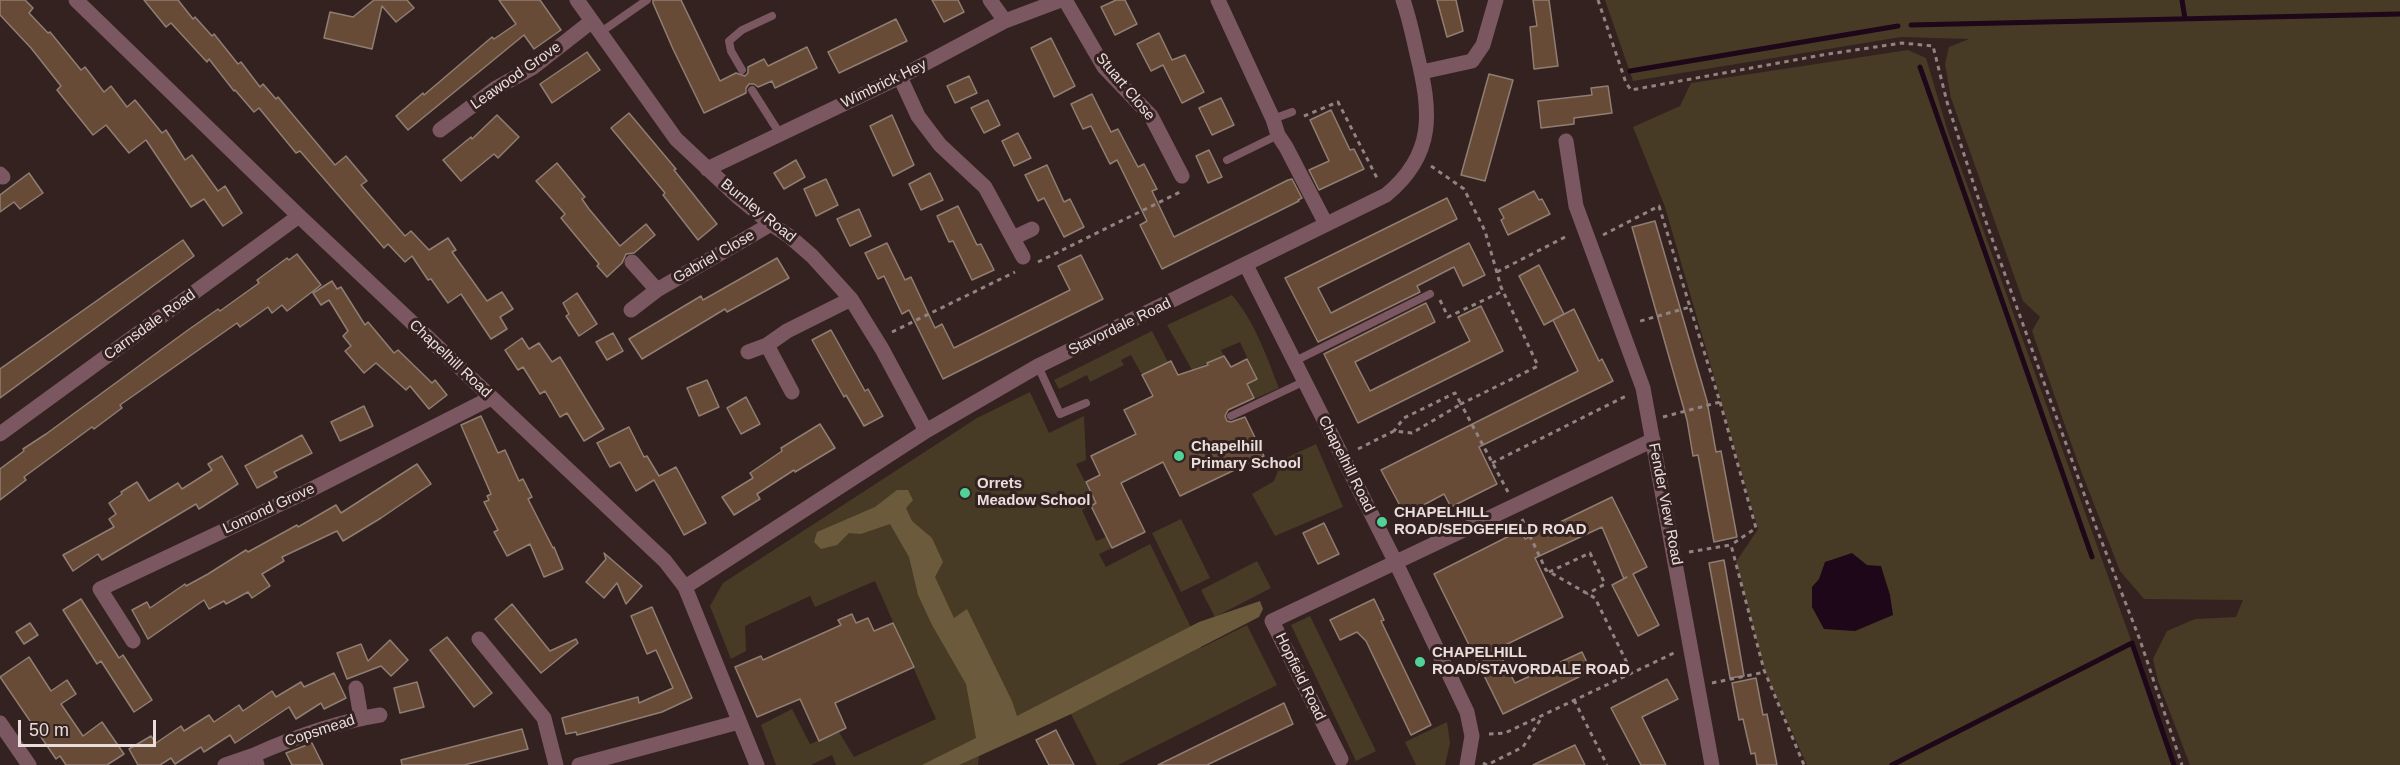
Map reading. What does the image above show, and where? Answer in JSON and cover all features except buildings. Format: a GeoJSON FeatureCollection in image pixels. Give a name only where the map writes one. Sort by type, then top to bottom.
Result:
{"type":"FeatureCollection","features":[{"type":"Feature","properties":{"kind":"street","name":"Chapelhill Road"},"geometry":{"type":"LineString","coordinates":[[76,0],[299,216],[666,561],[685,587],[757,765]]}},
{"type":"Feature","properties":{"kind":"street","name":"Burnley Road"},"geometry":{"type":"LineString","coordinates":[[577,0],[676,139],[707,169],[812,256],[851,299],[882,349],[926,431]]}},
{"type":"Feature","properties":{"kind":"street"},"geometry":{"type":"LineString","coordinates":[[990,0],[1005,21]]}},
{"type":"Feature","properties":{"kind":"street","name":"Wimbrick Hey"},"geometry":{"type":"LineString","coordinates":[[707,169],[900,77],[1005,21],[1063,0]]}},
{"type":"Feature","properties":{"kind":"street","name":"Stuart Close"},"geometry":{"type":"LineString","coordinates":[[1063,0],[1104,67],[1151,116],[1182,176]]}},
{"type":"Feature","properties":{"kind":"street"},"geometry":{"type":"LineString","coordinates":[[1218,0],[1273,119],[1278,135],[1326,224]]}},
{"type":"Feature","properties":{"kind":"street","name":"Stavordale Road"},"geometry":{"type":"LineString","coordinates":[[685,587],[926,431],[1038,366],[1246,266],[1386,195],[1402,182],[1418,157],[1425,137],[1428,108],[1422,72],[1403,0]]}},
{"type":"Feature","properties":{"kind":"street"},"geometry":{"type":"LineString","coordinates":[[1422,72],[1472,61],[1483,45],[1496,0]]}},
{"type":"Feature","properties":{"kind":"street","name":"Leawood Grove"},"geometry":{"type":"LineString","coordinates":[[440,130],[496,88],[532,68],[596,26]]}},
{"type":"Feature","properties":{"kind":"street"},"geometry":{"type":"LineString","coordinates":[[900,77],[918,116],[940,145],[985,187],[1023,256]]}},
{"type":"Feature","properties":{"kind":"street","name":"Fender View Road"},"geometry":{"type":"LineString","coordinates":[[1566,141],[1576,206],[1643,388],[1712,765]]}},
{"type":"Feature","properties":{"kind":"street","name":"Carnsdale Road"},"geometry":{"type":"LineString","coordinates":[[0,434],[299,216]]}},
{"type":"Feature","properties":{"kind":"street","name":"Gabriel Close"},"geometry":{"type":"LineString","coordinates":[[631,310],[657,290],[771,224]]}},
{"type":"Feature","properties":{"kind":"street"},"geometry":{"type":"LineString","coordinates":[[1013,238],[1032,229]]}},
{"type":"Feature","properties":{"kind":"street","name":"Gabriel Close"},"geometry":{"type":"LineString","coordinates":[[632,262],[657,290]]}},
{"type":"Feature","properties":{"kind":"street","name":"Chapelhill Road"},"geometry":{"type":"LineString","coordinates":[[1246,266],[1396,562],[1467,712],[1472,736],[1468,763]]}},
{"type":"Feature","properties":{"kind":"street"},"geometry":{"type":"LineString","coordinates":[[748,352],[767,345],[787,331],[851,299]]}},
{"type":"Feature","properties":{"kind":"street"},"geometry":{"type":"LineString","coordinates":[[767,345],[792,392]]}},
{"type":"Feature","properties":{"kind":"street","name":"Lomond Grove"},"geometry":{"type":"LineString","coordinates":[[133,641],[100,589],[310,490],[491,398]]}},
{"type":"Feature","properties":{"kind":"street"},"geometry":{"type":"LineString","coordinates":[[1396,562],[1653,440]]}},
{"type":"Feature","properties":{"kind":"street","name":"Hopfield Road"},"geometry":{"type":"LineString","coordinates":[[1341,759],[1272,621],[1396,562]]}},
{"type":"Feature","properties":{"kind":"street"},"geometry":{"type":"LineString","coordinates":[[478,639],[544,718],[556,765]]}},
{"type":"Feature","properties":{"kind":"street","name":"Copsmead"},"geometry":{"type":"LineString","coordinates":[[356,688],[361,718]]}},
{"type":"Feature","properties":{"kind":"street","name":"Copsmead"},"geometry":{"type":"LineString","coordinates":[[225,765],[256,760],[327,727],[380,715]]}},
{"type":"Feature","properties":{"kind":"street"},"geometry":{"type":"LineString","coordinates":[[579,765],[739,722]]}},
{"type":"Feature","properties":{"kind":"street"},"geometry":{"type":"LineString","coordinates":[[0,723],[29,765]]}},
{"type":"Feature","properties":{"kind":"lane"},"geometry":{"type":"LineString","coordinates":[[596,26],[647,0]]}},
{"type":"Feature","properties":{"kind":"lane"},"geometry":{"type":"LineString","coordinates":[[742,70],[731,51],[729,41],[742,30],[772,16]]}},
{"type":"Feature","properties":{"kind":"lane"},"geometry":{"type":"LineString","coordinates":[[752,90],[780,134]]}},
{"type":"Feature","properties":{"kind":"lane"},"geometry":{"type":"LineString","coordinates":[[1273,119],[1292,112]]}},
{"type":"Feature","properties":{"kind":"lane"},"geometry":{"type":"LineString","coordinates":[[1227,160],[1278,135]]}},
{"type":"Feature","properties":{"kind":"lane"},"geometry":{"type":"LineString","coordinates":[[1295,361],[1430,294]]}},
{"type":"Feature","properties":{"kind":"lane"},"geometry":{"type":"LineString","coordinates":[[1038,366],[1060,414],[1086,403]]}},
{"type":"Feature","properties":{"kind":"lane"},"geometry":{"type":"LineString","coordinates":[[1231,416],[1305,381]]}},
{"type":"Feature","properties":{"kind":"path"},"geometry":{"type":"LineString","coordinates":[[1598,0],[1626,83],[1631,90],[1822,55],[1902,43],[1933,46],[1947,102],[1985,219],[2096,527],[2140,640],[2182,765]]}},
{"type":"Feature","properties":{"kind":"path"},"geometry":{"type":"LineString","coordinates":[[1292,112],[1306,116],[1338,102],[1386,195]]}},
{"type":"Feature","properties":{"kind":"path"},"geometry":{"type":"LineString","coordinates":[[1394,431],[1412,433],[1461,404],[1538,366],[1503,291],[1485,231],[1464,189],[1418,157]]}},
{"type":"Feature","properties":{"kind":"path"},"geometry":{"type":"LineString","coordinates":[[1497,272],[1608,233],[1659,206],[1756,528],[1731,545],[1674,554]]}},
{"type":"Feature","properties":{"kind":"path"},"geometry":{"type":"LineString","coordinates":[[1430,294],[1437,292],[1448,317],[1503,291]]}},
{"type":"Feature","properties":{"kind":"path"},"geometry":{"type":"LineString","coordinates":[[1621,327],[1690,307]]}},
{"type":"Feature","properties":{"kind":"path"},"geometry":{"type":"LineString","coordinates":[[1492,463],[1643,388]]}},
{"type":"Feature","properties":{"kind":"path"},"geometry":{"type":"LineString","coordinates":[[1343,457],[1394,431],[1404,418],[1455,393],[1546,570],[1594,598],[1632,673]]}},
{"type":"Feature","properties":{"kind":"path"},"geometry":{"type":"LineString","coordinates":[[1649,421],[1719,402]]}},
{"type":"Feature","properties":{"kind":"path"},"geometry":{"type":"LineString","coordinates":[[1731,545],[1765,672],[1804,765]]}},
{"type":"Feature","properties":{"kind":"path"},"geometry":{"type":"LineString","coordinates":[[1549,572],[1590,553],[1605,584],[1587,594]]}},
{"type":"Feature","properties":{"kind":"path"},"geometry":{"type":"LineString","coordinates":[[1472,736],[1505,733],[1691,645]]}},
{"type":"Feature","properties":{"kind":"path"},"geometry":{"type":"LineString","coordinates":[[1699,685],[1765,672]]}},
{"type":"Feature","properties":{"kind":"path"},"geometry":{"type":"LineString","coordinates":[[1574,700],[1607,765]]}},
{"type":"Feature","properties":{"kind":"path"},"geometry":{"type":"LineString","coordinates":[[1468,763],[1487,765],[1523,747],[1544,715]]}},
{"type":"Feature","properties":{"kind":"shaded area"},"geometry":{"type":"Polygon","coordinates":[[[1605,0],[2400,0],[2400,765],[2190,765],[2158,681],[2153,659],[2167,631],[2195,619],[2236,617],[2243,600],[2144,599],[2120,571],[2078,463],[2032,331],[2040,317],[2023,301],[1951,98],[1945,64],[1949,47],[1969,39],[1901,37],[1633,81],[1605,0]]]}},
{"type":"Feature","properties":{"kind":"shaded area"},"geometry":{"type":"Polygon","coordinates":[[[1908,50],[1926,58],[1948,132],[2176,765],[1807,765],[1765,672],[1736,562],[1758,529],[1665,207],[1633,127],[1680,106],[1691,83],[1908,50]]]}},
{"type":"Feature","properties":{"kind":"shaded area"},"geometry":{"type":"Polygon","coordinates":[[[1232,295],[1254,328],[1279,388],[1254,399],[1247,384],[1257,379],[1240,342],[1221,350],[1224,356],[1192,370],[1167,325],[1232,295]]]}},
{"type":"Feature","properties":{"kind":"shaded area"},"geometry":{"type":"Polygon","coordinates":[[[1152,331],[1168,362],[1142,375],[1131,355],[1121,360],[1124,365],[1090,382],[1087,375],[1059,389],[1054,380],[1152,331]]]}},
{"type":"Feature","properties":{"kind":"shaded area","name":"Orrets Meadow School"},"geometry":{"type":"Polygon","coordinates":[[[1030,392],[1049,433],[1084,416],[1086,460],[1076,464],[1096,503],[1082,510],[1096,541],[1106,537],[1112,548],[1099,554],[1106,567],[1150,544],[1201,648],[1247,625],[1277,685],[1118,765],[1097,765],[1071,714],[979,756],[978,765],[836,765],[832,755],[811,765],[776,765],[761,725],[792,709],[810,744],[839,732],[854,757],[936,719],[875,581],[815,607],[810,596],[745,626],[746,651],[731,659],[710,606],[723,583],[977,418],[1030,392]]]}},
{"type":"Feature","properties":{"kind":"shaded area"},"geometry":{"type":"Polygon","coordinates":[[[1316,444],[1343,507],[1275,536],[1252,494],[1274,481],[1282,460],[1316,444]]]}},
{"type":"Feature","properties":{"kind":"shaded area"},"geometry":{"type":"Polygon","coordinates":[[[897,490],[908,490],[913,500],[906,508],[912,521],[932,538],[943,562],[935,577],[954,618],[967,609],[1012,701],[1017,716],[1199,622],[1260,601],[1263,609],[1259,617],[1071,714],[959,765],[922,765],[976,738],[966,684],[932,625],[918,595],[909,557],[890,524],[861,534],[849,533],[837,545],[821,549],[814,542],[817,532],[875,507],[897,490]]]}},
{"type":"Feature","properties":{"kind":"shaded area"},"geometry":{"type":"Polygon","coordinates":[[[1181,519],[1210,578],[1181,592],[1152,533],[1181,519]]]}},
{"type":"Feature","properties":{"kind":"shaded area"},"geometry":{"type":"Polygon","coordinates":[[[1852,553],[1867,565],[1881,566],[1890,595],[1893,615],[1855,631],[1824,629],[1812,607],[1812,587],[1819,579],[1825,562],[1852,553]]]}},
{"type":"Feature","properties":{"kind":"shaded area"},"geometry":{"type":"Polygon","coordinates":[[[1257,561],[1271,588],[1215,617],[1201,590],[1257,561]]]}},
{"type":"Feature","properties":{"kind":"shaded area"},"geometry":{"type":"Polygon","coordinates":[[[1310,616],[1376,751],[1356,761],[1291,625],[1310,616]]]}},
{"type":"Feature","properties":{"kind":"shaded area"},"geometry":{"type":"Polygon","coordinates":[[[1447,722],[1450,743],[1445,765],[1416,765],[1405,742],[1447,722]]]}},
{"type":"Feature","properties":{"kind":"waterway"},"geometry":{"type":"LineString","coordinates":[[2182,0],[2185,19]]}},
{"type":"Feature","properties":{"kind":"waterway"},"geometry":{"type":"LineString","coordinates":[[1911,25],[2400,14]]}},
{"type":"Feature","properties":{"kind":"waterway"},"geometry":{"type":"LineString","coordinates":[[1630,71],[1898,26]]}},
{"type":"Feature","properties":{"kind":"waterway"},"geometry":{"type":"LineString","coordinates":[[1920,67],[2092,557]]}},
{"type":"Feature","properties":{"kind":"waterway"},"geometry":{"type":"LineString","coordinates":[[1892,765],[2132,643],[2174,765]]}},
{"type":"Feature","properties":{"kind":"place","name":"Chapelhill Primary School"},"geometry":{"type":"Point","coordinates":[1179,456]}},
{"type":"Feature","properties":{"kind":"place","name":"Orrets Meadow School"},"geometry":{"type":"Point","coordinates":[965,493]}},
{"type":"Feature","properties":{"kind":"place","name":"CHAPELHILL ROAD/SEDGEFIELD ROAD"},"geometry":{"type":"Point","coordinates":[1382,522]}},
{"type":"Feature","properties":{"kind":"place","name":"CHAPELHILL ROAD/STAVORDALE ROAD"},"geometry":{"type":"Point","coordinates":[1420,662]}}]}
